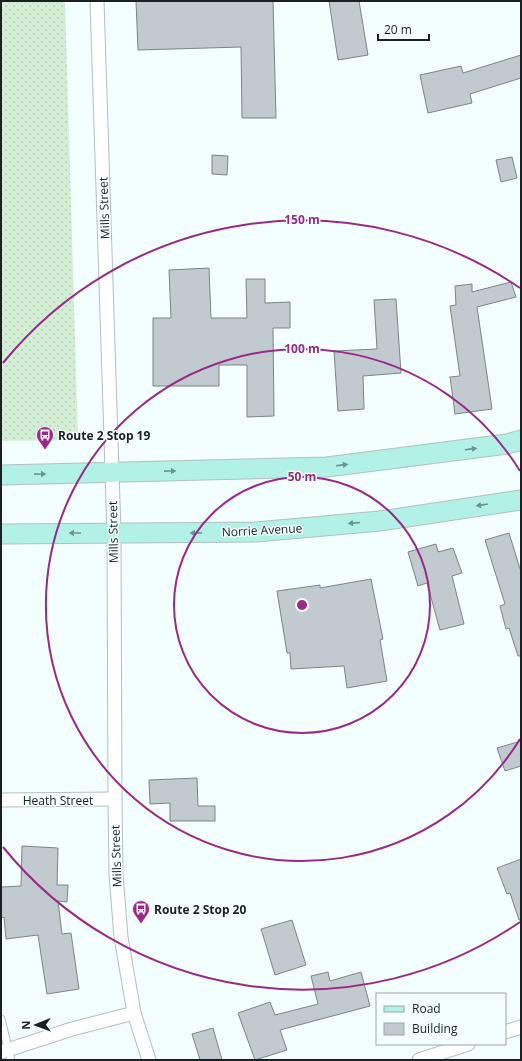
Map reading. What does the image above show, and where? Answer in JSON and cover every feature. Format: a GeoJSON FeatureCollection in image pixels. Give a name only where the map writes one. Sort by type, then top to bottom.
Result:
{"type":"FeatureCollection","features":[{"type":"Feature","properties":{"kind":"main road"},"geometry":{"type":"LineString","coordinates":[[1,475],[327,467],[499,445],[521,440]]}},
{"type":"Feature","properties":{"kind":"main road","name":"Norrie Avenue"},"geometry":{"type":"LineString","coordinates":[[1,534],[256,532],[380,521],[521,500]]}},
{"type":"Feature","properties":{"kind":"street","name":"Mills Street"},"geometry":{"type":"LineString","coordinates":[[98,1],[114,533],[114,799],[116,875],[121,938],[134,1013],[149,1060]]}},
{"type":"Feature","properties":{"kind":"street","name":"Heath Street"},"geometry":{"type":"LineString","coordinates":[[1,800],[114,799]]}},
{"type":"Feature","properties":{"kind":"street"},"geometry":{"type":"LineString","coordinates":[[7,1054],[72,1029],[134,1013]]}},
{"type":"Feature","properties":{"kind":"street"},"geometry":{"type":"LineString","coordinates":[[506,1032],[521,1027]]}},
{"type":"Feature","properties":{"kind":"street"},"geometry":{"type":"LineString","coordinates":[[419,1060],[465,1045]]}},
{"type":"Feature","properties":{"kind":"lane"},"geometry":{"type":"LineString","coordinates":[[1,1019],[7,1054]]}},
{"type":"Feature","properties":{"kind":"green space"},"geometry":{"type":"Polygon","coordinates":[[[1,1],[65,1],[78,440],[1,441],[1,1]]]}},
{"type":"Feature","properties":{"kind":"building"},"geometry":{"type":"Polygon","coordinates":[[[136,1],[273,1],[276,118],[242,118],[241,47],[138,50],[136,1]]]}},
{"type":"Feature","properties":{"kind":"building"},"geometry":{"type":"Polygon","coordinates":[[[329,1],[359,1],[368,55],[338,60],[329,1]]]}},
{"type":"Feature","properties":{"kind":"building"},"geometry":{"type":"Polygon","coordinates":[[[521,55],[521,78],[470,94],[472,103],[428,113],[420,75],[461,66],[463,73],[521,55]]]}},
{"type":"Feature","properties":{"kind":"building"},"geometry":{"type":"Polygon","coordinates":[[[212,155],[228,156],[227,175],[212,174],[212,155]]]}},
{"type":"Feature","properties":{"kind":"building"},"geometry":{"type":"Polygon","coordinates":[[[512,157],[517,178],[501,182],[496,160],[512,157]]]}},
{"type":"Feature","properties":{"kind":"building"},"geometry":{"type":"Polygon","coordinates":[[[209,268],[211,318],[247,318],[246,279],[265,279],[265,303],[290,302],[290,328],[273,328],[274,416],[247,417],[247,365],[219,365],[219,386],[153,386],[153,318],[171,318],[169,270],[209,268]]]}},
{"type":"Feature","properties":{"kind":"building"},"geometry":{"type":"Polygon","coordinates":[[[511,282],[516,297],[477,307],[492,409],[455,414],[450,377],[460,376],[450,306],[456,305],[455,286],[472,284],[472,292],[511,282]]]}},
{"type":"Feature","properties":{"kind":"building"},"geometry":{"type":"Polygon","coordinates":[[[396,299],[401,373],[363,376],[364,409],[338,411],[334,351],[377,349],[374,300],[396,299]]]}},
{"type":"Feature","properties":{"kind":"building"},"geometry":{"type":"Polygon","coordinates":[[[509,533],[521,572],[521,656],[518,656],[509,628],[506,629],[500,606],[505,604],[485,540],[509,533]]]}},
{"type":"Feature","properties":{"kind":"building"},"geometry":{"type":"Polygon","coordinates":[[[436,544],[438,552],[453,548],[462,573],[452,576],[464,624],[440,630],[427,583],[418,586],[408,552],[436,544]]]}},
{"type":"Feature","properties":{"kind":"building"},"geometry":{"type":"Polygon","coordinates":[[[371,579],[383,639],[380,640],[387,681],[347,688],[344,666],[291,669],[290,653],[287,653],[277,591],[320,585],[320,588],[371,579]]]}},
{"type":"Feature","properties":{"kind":"building"},"geometry":{"type":"Polygon","coordinates":[[[521,741],[521,766],[505,771],[497,748],[521,741]]]}},
{"type":"Feature","properties":{"kind":"building"},"geometry":{"type":"Polygon","coordinates":[[[197,778],[198,806],[215,806],[215,821],[170,821],[170,803],[150,804],[149,780],[197,778]]]}},
{"type":"Feature","properties":{"kind":"building"},"geometry":{"type":"Polygon","coordinates":[[[22,846],[58,848],[57,885],[68,885],[67,902],[58,901],[62,934],[71,933],[79,989],[47,994],[38,935],[6,939],[4,917],[1,918],[1,887],[21,886],[22,846]]]}},
{"type":"Feature","properties":{"kind":"building"},"geometry":{"type":"Polygon","coordinates":[[[521,859],[521,920],[519,920],[510,893],[507,894],[497,868],[521,859]]]}},
{"type":"Feature","properties":{"kind":"building"},"geometry":{"type":"Polygon","coordinates":[[[292,920],[306,965],[275,975],[261,929],[292,920]]]}},
{"type":"Feature","properties":{"kind":"building"},"geometry":{"type":"Polygon","coordinates":[[[328,972],[330,981],[361,972],[370,1006],[280,1030],[287,1050],[255,1060],[238,1013],[270,1002],[275,1015],[318,1004],[311,976],[328,972]]]}},
{"type":"Feature","properties":{"kind":"building"},"geometry":{"type":"Polygon","coordinates":[[[213,1028],[222,1060],[200,1060],[192,1034],[213,1028]]]}},
{"type":"Feature","properties":{"kind":"place","name":"Route 2 Stop 19"},"geometry":{"type":"Point","coordinates":[45,450]}},
{"type":"Feature","properties":{"kind":"place","name":"Route 2 Stop 20"},"geometry":{"type":"Point","coordinates":[141,924]}}]}
